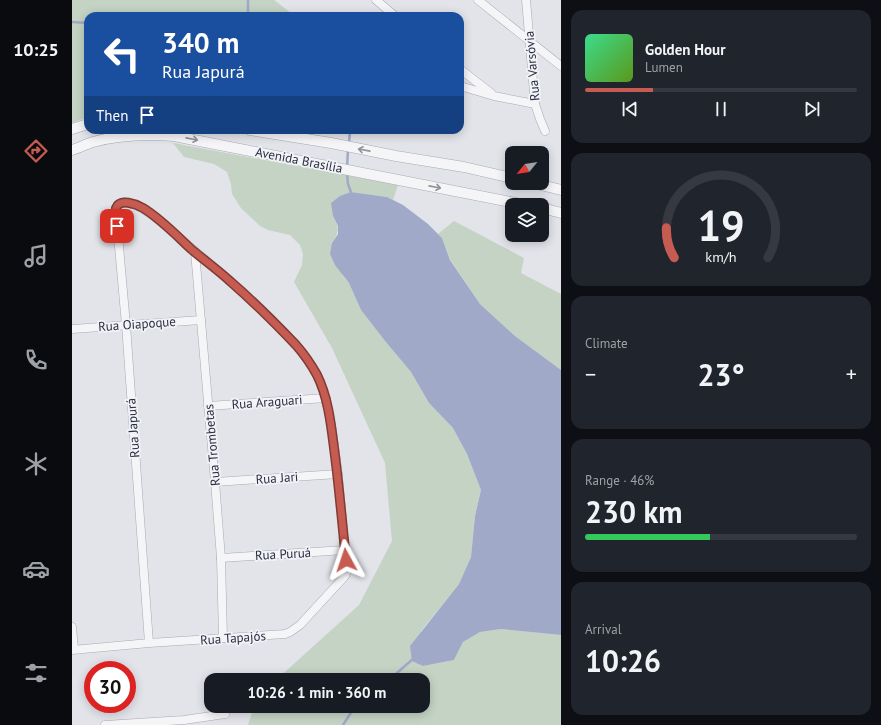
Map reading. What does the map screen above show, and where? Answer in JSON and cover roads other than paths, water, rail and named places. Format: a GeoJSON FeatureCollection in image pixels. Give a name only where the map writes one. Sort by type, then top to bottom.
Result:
{"type":"FeatureCollection","features":[{"type":"Feature","properties":{"kind":"street"},"geometry":{"type":"LineString","coordinates":[[376,0],[390,12]]}},
{"type":"Feature","properties":{"kind":"street"},"geometry":{"type":"LineString","coordinates":[[478,0],[561,66]]}},
{"type":"Feature","properties":{"kind":"street","name":"Rua Varsóvia"},"geometry":{"type":"LineString","coordinates":[[526,0],[535,104],[545,131]]}},
{"type":"Feature","properties":{"kind":"street"},"geometry":{"type":"LineString","coordinates":[[464,72],[494,96]]}},
{"type":"Feature","properties":{"kind":"street"},"geometry":{"type":"LineString","coordinates":[[464,87],[494,96],[535,104]]}},
{"type":"Feature","properties":{"kind":"street"},"geometry":{"type":"LineString","coordinates":[[72,129],[84,125]]}},
{"type":"Feature","properties":{"kind":"street","name":"Avenida Brasília"},"geometry":{"type":"LineString","coordinates":[[72,150],[92,142],[122,136],[156,134],[174,136],[505,201]]}},
{"type":"Feature","properties":{"kind":"street","name":"Avenida Brasília"},"geometry":{"type":"LineString","coordinates":[[275,134],[464,167],[505,176]]}},
{"type":"Feature","properties":{"kind":"street"},"geometry":{"type":"LineString","coordinates":[[549,187],[561,190]]}},
{"type":"Feature","properties":{"kind":"street","name":"Rua Tapajós"},"geometry":{"type":"LineString","coordinates":[[73,649],[285,634],[295,629],[345,576],[347,571],[338,474],[332,429],[326,398],[317,375],[308,361],[297,346],[267,315],[161,222],[142,208],[123,202],[117,205],[116,212]]}},
{"type":"Feature","properties":{"kind":"street"},"geometry":{"type":"LineString","coordinates":[[549,209],[561,212]]}},
{"type":"Feature","properties":{"kind":"street","name":"Rua Japurá"},"geometry":{"type":"LineString","coordinates":[[116,212],[126,325],[149,643]]}},
{"type":"Feature","properties":{"kind":"street","name":"Rua Trombetas"},"geometry":{"type":"LineString","coordinates":[[195,252],[216,482],[221,558],[223,638]]}},
{"type":"Feature","properties":{"kind":"street","name":"Rua Oiapoque"},"geometry":{"type":"LineString","coordinates":[[72,329],[201,320]]}},
{"type":"Feature","properties":{"kind":"street","name":"Rua Araguari"},"geometry":{"type":"LineString","coordinates":[[208,406],[326,398]]}},
{"type":"Feature","properties":{"kind":"street","name":"Rua Jari"},"geometry":{"type":"LineString","coordinates":[[216,482],[338,474]]}},
{"type":"Feature","properties":{"kind":"street","name":"Rua Puruá"},"geometry":{"type":"LineString","coordinates":[[221,558],[345,550]]}},
{"type":"Feature","properties":{"kind":"street"},"geometry":{"type":"LineString","coordinates":[[72,627],[73,649]]}},
{"type":"Feature","properties":{"kind":"street"},"geometry":{"type":"LineString","coordinates":[[105,725],[184,722],[225,714]]}},
{"type":"Feature","properties":{"kind":"water"},"geometry":{"type":"Polygon","coordinates":[[[351,192],[387,197],[403,205],[428,224],[442,238],[450,260],[480,304],[515,336],[561,370],[561,635],[501,629],[480,632],[463,642],[454,660],[423,666],[412,661],[410,646],[459,584],[471,557],[475,516],[481,490],[467,454],[453,428],[429,403],[411,372],[361,310],[349,283],[335,265],[330,254],[332,243],[338,234],[338,226],[333,216],[331,203],[340,196],[351,192]]]}},
{"type":"Feature","properties":{"kind":"waterway"},"geometry":{"type":"LineString","coordinates":[[248,0],[248,12]]}},
{"type":"Feature","properties":{"kind":"waterway"},"geometry":{"type":"LineString","coordinates":[[72,22],[84,23]]}},
{"type":"Feature","properties":{"kind":"waterway"},"geometry":{"type":"LineString","coordinates":[[349,144],[350,134]]}},
{"type":"Feature","properties":{"kind":"waterway"},"geometry":{"type":"LineString","coordinates":[[347,168],[348,149]]}},
{"type":"Feature","properties":{"kind":"waterway"},"geometry":{"type":"LineString","coordinates":[[347,173],[348,184],[352,195]]}},
{"type":"Feature","properties":{"kind":"waterway"},"geometry":{"type":"LineString","coordinates":[[397,673],[414,658]]}},
{"type":"Feature","properties":{"kind":"waterway"},"geometry":{"type":"LineString","coordinates":[[343,725],[351,713]]}}]}
